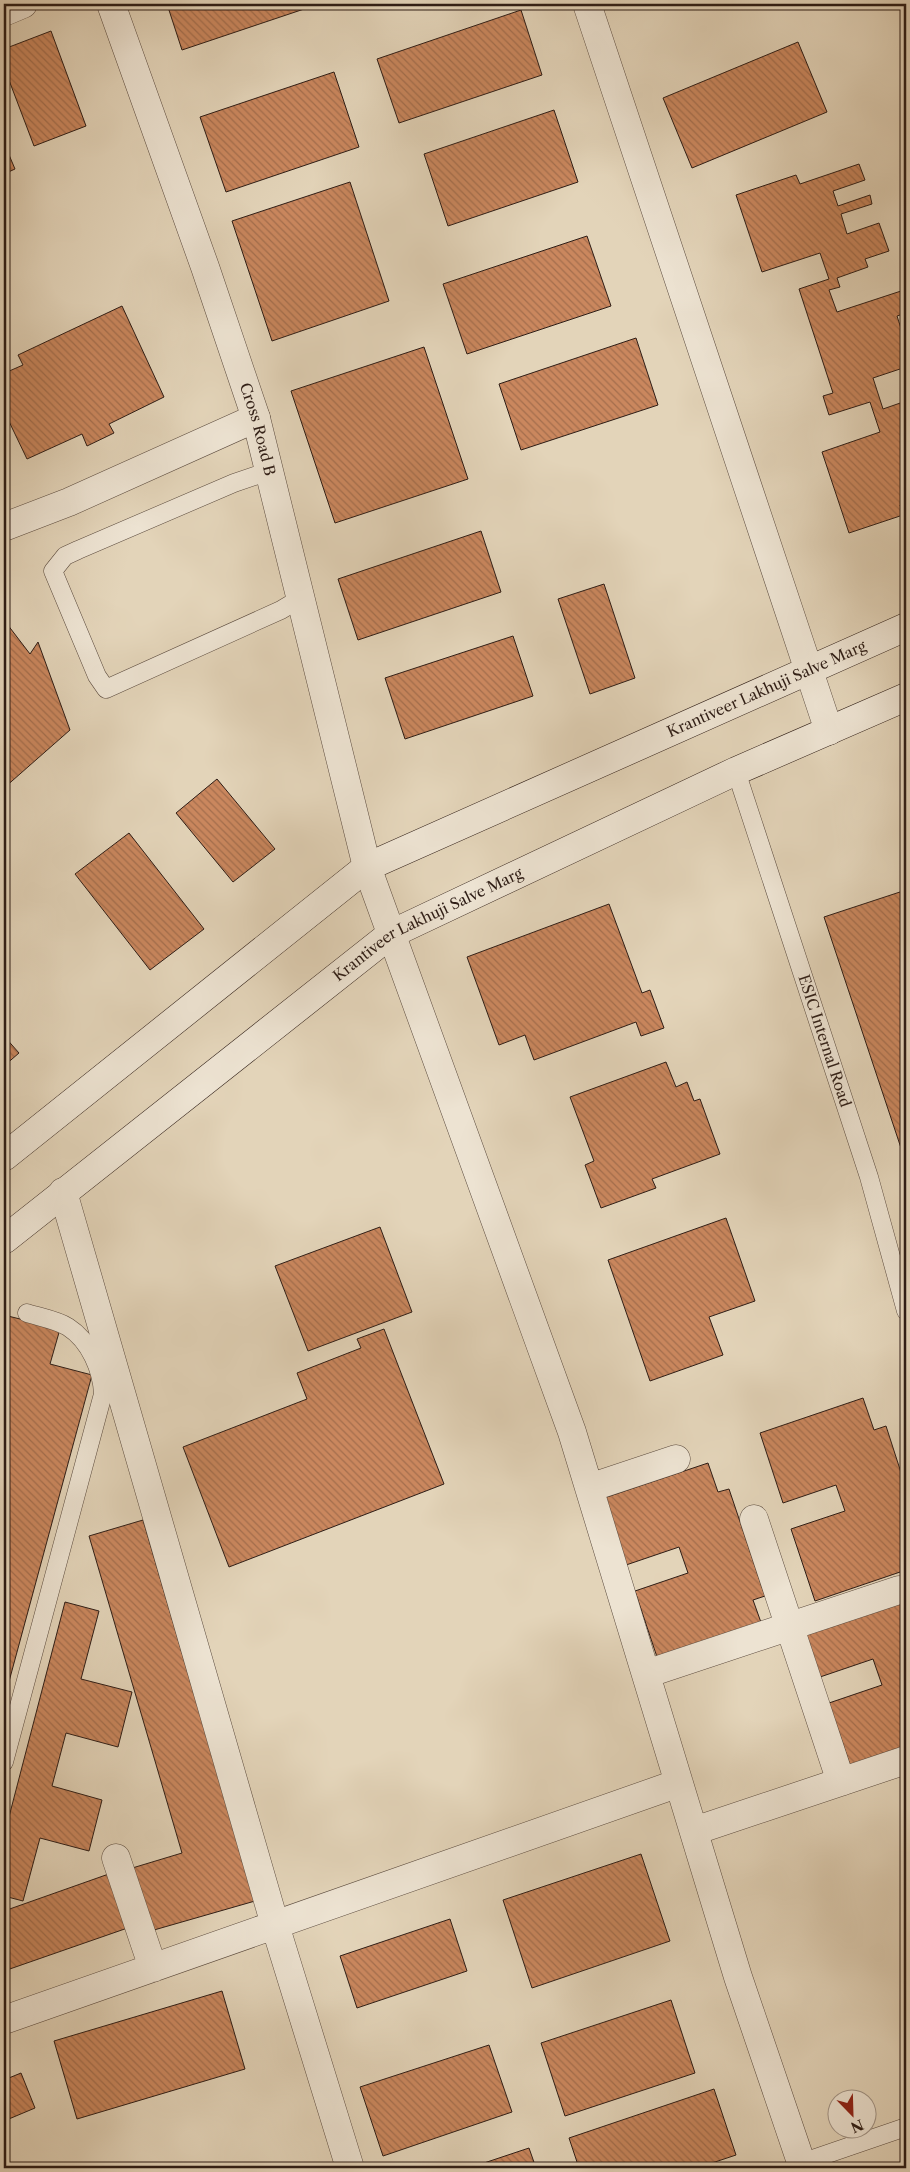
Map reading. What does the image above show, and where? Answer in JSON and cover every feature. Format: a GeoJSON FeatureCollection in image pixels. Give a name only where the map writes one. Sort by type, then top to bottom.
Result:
{"type":"FeatureCollection","features":[{"type":"Feature","properties":{"kind":"street"},"geometry":{"type":"LineString","coordinates":[[4,12],[22,4]]}},
{"type":"Feature","properties":{"kind":"street","name":"Cross Road B"},"geometry":{"type":"LineString","coordinates":[[111,4],[205,267],[256,418],[367,866],[572,1432],[738,1977],[802,2166]]}},
{"type":"Feature","properties":{"kind":"street"},"geometry":{"type":"LineString","coordinates":[[587,4],[829,731]]}},
{"type":"Feature","properties":{"kind":"street"},"geometry":{"type":"LineString","coordinates":[[4,527],[69,502],[256,418]]}},
{"type":"Feature","properties":{"kind":"street","name":"Krantiveer Lakhuji Salve Marg"},"geometry":{"type":"LineString","coordinates":[[4,1157],[367,866],[906,627]]}},
{"type":"Feature","properties":{"kind":"street","name":"Krantiveer Lakhuji Salve Marg"},"geometry":{"type":"LineString","coordinates":[[4,1240],[392,934],[736,771],[906,697]]}},
{"type":"Feature","properties":{"kind":"street"},"geometry":{"type":"LineString","coordinates":[[63,1192],[275,1925],[350,2168]]}},
{"type":"Feature","properties":{"kind":"street"},"geometry":{"type":"LineString","coordinates":[[589,1488],[676,1460]]}},
{"type":"Feature","properties":{"kind":"street"},"geometry":{"type":"LineString","coordinates":[[754,1519],[842,1782]]}},
{"type":"Feature","properties":{"kind":"street"},"geometry":{"type":"LineString","coordinates":[[646,1674],[899,1590]]}},
{"type":"Feature","properties":{"kind":"street"},"geometry":{"type":"LineString","coordinates":[[694,1832],[906,1760]]}},
{"type":"Feature","properties":{"kind":"street"},"geometry":{"type":"LineString","coordinates":[[4,2020],[679,1783]]}},
{"type":"Feature","properties":{"kind":"street"},"geometry":{"type":"LineString","coordinates":[[116,1858],[153,1968]]}},
{"type":"Feature","properties":{"kind":"lane"},"geometry":{"type":"LineString","coordinates":[[269,471],[234,483],[65,556],[53,571],[97,676],[106,689],[193,651],[301,598]]}},
{"type":"Feature","properties":{"kind":"lane","name":"ESIC Internal Road"},"geometry":{"type":"LineString","coordinates":[[736,771],[869,1178],[906,1311]]}},
{"type":"Feature","properties":{"kind":"lane"},"geometry":{"type":"LineString","coordinates":[[4,1762],[103,1394],[102,1378],[82,1340],[67,1326],[26,1313]]}},
{"type":"Feature","properties":{"kind":"lane"},"geometry":{"type":"LineString","coordinates":[[802,2166],[906,2127]]}},
{"type":"Feature","properties":{"kind":"building"},"geometry":{"type":"Polygon","coordinates":[[[167,4],[319,4],[182,50],[167,4]]]}},
{"type":"Feature","properties":{"kind":"building"},"geometry":{"type":"Polygon","coordinates":[[[521,10],[542,75],[399,123],[377,59],[521,10]]]}},
{"type":"Feature","properties":{"kind":"building"},"geometry":{"type":"Polygon","coordinates":[[[51,31],[86,126],[34,146],[4,67],[4,49],[51,31]]]}},
{"type":"Feature","properties":{"kind":"building"},"geometry":{"type":"Polygon","coordinates":[[[798,42],[827,112],[692,168],[663,98],[798,42]]]}},
{"type":"Feature","properties":{"kind":"building"},"geometry":{"type":"Polygon","coordinates":[[[334,72],[359,147],[226,192],[200,117],[334,72]]]}},
{"type":"Feature","properties":{"kind":"building"},"geometry":{"type":"Polygon","coordinates":[[[554,110],[578,182],[448,226],[424,154],[554,110]]]}},
{"type":"Feature","properties":{"kind":"building"},"geometry":{"type":"Polygon","coordinates":[[[4,143],[15,169],[4,174],[4,143]]]}},
{"type":"Feature","properties":{"kind":"building"},"geometry":{"type":"Polygon","coordinates":[[[859,164],[865,180],[833,191],[838,206],[870,195],[872,204],[841,214],[847,234],[879,223],[889,251],[865,259],[868,267],[837,278],[840,287],[829,290],[837,312],[901,291],[906,313],[897,316],[906,344],[906,367],[873,378],[883,409],[906,401],[906,502],[900,505],[903,515],[849,533],[822,452],[880,432],[870,402],[829,415],[823,396],[833,393],[799,289],[829,279],[820,253],[762,272],[736,195],[796,175],[800,184],[859,164]]]}},
{"type":"Feature","properties":{"kind":"building"},"geometry":{"type":"Polygon","coordinates":[[[350,182],[389,301],[272,341],[232,221],[350,182]]]}},
{"type":"Feature","properties":{"kind":"building"},"geometry":{"type":"Polygon","coordinates":[[[587,236],[611,306],[467,354],[443,284],[587,236]]]}},
{"type":"Feature","properties":{"kind":"building"},"geometry":{"type":"Polygon","coordinates":[[[122,306],[164,397],[109,424],[114,433],[87,446],[82,434],[27,459],[4,411],[4,366],[7,372],[23,365],[18,355],[122,306]]]}},
{"type":"Feature","properties":{"kind":"building"},"geometry":{"type":"Polygon","coordinates":[[[636,338],[658,405],[521,450],[499,384],[636,338]]]}},
{"type":"Feature","properties":{"kind":"building"},"geometry":{"type":"Polygon","coordinates":[[[424,347],[468,479],[335,523],[291,391],[424,347]]]}},
{"type":"Feature","properties":{"kind":"building"},"geometry":{"type":"Polygon","coordinates":[[[481,531],[501,592],[358,640],[338,579],[481,531]]]}},
{"type":"Feature","properties":{"kind":"building"},"geometry":{"type":"Polygon","coordinates":[[[604,584],[635,678],[590,694],[558,599],[604,584]]]}},
{"type":"Feature","properties":{"kind":"building"},"geometry":{"type":"Polygon","coordinates":[[[4,620],[30,654],[38,642],[70,730],[4,788],[4,620]]]}},
{"type":"Feature","properties":{"kind":"building"},"geometry":{"type":"Polygon","coordinates":[[[513,636],[533,696],[405,739],[385,678],[513,636]]]}},
{"type":"Feature","properties":{"kind":"building"},"geometry":{"type":"Polygon","coordinates":[[[217,779],[275,849],[233,882],[176,813],[217,779]]]}},
{"type":"Feature","properties":{"kind":"building"},"geometry":{"type":"Polygon","coordinates":[[[129,833],[204,929],[150,970],[75,874],[129,833]]]}},
{"type":"Feature","properties":{"kind":"building"},"geometry":{"type":"Polygon","coordinates":[[[906,890],[906,1163],[824,917],[906,890]]]}},
{"type":"Feature","properties":{"kind":"building"},"geometry":{"type":"Polygon","coordinates":[[[609,904],[642,993],[650,990],[664,1028],[641,1036],[636,1022],[534,1060],[525,1035],[499,1045],[467,957],[609,904]]]}},
{"type":"Feature","properties":{"kind":"building"},"geometry":{"type":"Polygon","coordinates":[[[4,1036],[19,1053],[4,1066],[4,1036]]]}},
{"type":"Feature","properties":{"kind":"building"},"geometry":{"type":"Polygon","coordinates":[[[666,1062],[676,1087],[687,1082],[694,1101],[700,1099],[720,1154],[652,1179],[656,1188],[601,1208],[585,1165],[594,1161],[570,1097],[666,1062]]]}},
{"type":"Feature","properties":{"kind":"building"},"geometry":{"type":"Polygon","coordinates":[[[726,1218],[755,1301],[709,1317],[723,1355],[650,1381],[608,1260],[726,1218]]]}},
{"type":"Feature","properties":{"kind":"building"},"geometry":{"type":"Polygon","coordinates":[[[380,1227],[412,1312],[308,1351],[275,1266],[380,1227]]]}},
{"type":"Feature","properties":{"kind":"building"},"geometry":{"type":"Polygon","coordinates":[[[4,1315],[60,1329],[50,1364],[92,1375],[4,1700],[4,1315]]]}},
{"type":"Feature","properties":{"kind":"building"},"geometry":{"type":"Polygon","coordinates":[[[384,1329],[444,1484],[229,1567],[183,1447],[307,1399],[297,1373],[361,1348],[357,1339],[384,1329]]]}},
{"type":"Feature","properties":{"kind":"building"},"geometry":{"type":"Polygon","coordinates":[[[863,1398],[874,1430],[886,1426],[906,1488],[906,1570],[815,1601],[791,1529],[845,1511],[836,1485],[783,1503],[760,1433],[863,1398]]]}},
{"type":"Feature","properties":{"kind":"building"},"geometry":{"type":"Polygon","coordinates":[[[708,1463],[718,1492],[729,1489],[765,1596],[753,1600],[763,1628],[659,1663],[635,1591],[688,1573],[679,1547],[626,1565],[604,1498],[708,1463]]]}},
{"type":"Feature","properties":{"kind":"building"},"geometry":{"type":"Polygon","coordinates":[[[143,1520],[255,1901],[147,1932],[129,1869],[182,1853],[89,1536],[143,1520]]]}},
{"type":"Feature","properties":{"kind":"building"},"geometry":{"type":"Polygon","coordinates":[[[906,1594],[906,1757],[853,1774],[829,1703],[882,1685],[873,1659],[820,1677],[802,1623],[906,1594]]]}},
{"type":"Feature","properties":{"kind":"building"},"geometry":{"type":"Polygon","coordinates":[[[65,1602],[99,1611],[81,1679],[132,1692],[118,1747],[66,1733],[52,1786],[102,1800],[89,1851],[40,1838],[23,1901],[4,1896],[4,1836],[65,1602]]]}},
{"type":"Feature","properties":{"kind":"building"},"geometry":{"type":"Polygon","coordinates":[[[641,1854],[670,1941],[532,1988],[503,1900],[641,1854]]]}},
{"type":"Feature","properties":{"kind":"building"},"geometry":{"type":"Polygon","coordinates":[[[120,1870],[139,1924],[4,1971],[4,1911],[120,1870]]]}},
{"type":"Feature","properties":{"kind":"building"},"geometry":{"type":"Polygon","coordinates":[[[450,1919],[467,1971],[357,2008],[340,1956],[450,1919]]]}},
{"type":"Feature","properties":{"kind":"building"},"geometry":{"type":"Polygon","coordinates":[[[222,1991],[245,2069],[77,2119],[54,2041],[222,1991]]]}},
{"type":"Feature","properties":{"kind":"building"},"geometry":{"type":"Polygon","coordinates":[[[671,2000],[695,2073],[565,2116],[541,2043],[671,2000]]]}},
{"type":"Feature","properties":{"kind":"building"},"geometry":{"type":"Polygon","coordinates":[[[489,2045],[512,2112],[383,2156],[360,2087],[489,2045]]]}},
{"type":"Feature","properties":{"kind":"building"},"geometry":{"type":"Polygon","coordinates":[[[21,2073],[35,2108],[4,2121],[4,2080],[21,2073]]]}},
{"type":"Feature","properties":{"kind":"building"},"geometry":{"type":"Polygon","coordinates":[[[714,2089],[736,2155],[697,2168],[579,2168],[569,2138],[714,2089]]]}},
{"type":"Feature","properties":{"kind":"building"},"geometry":{"type":"Polygon","coordinates":[[[529,2148],[536,2168],[469,2168],[529,2148]]]}}]}
